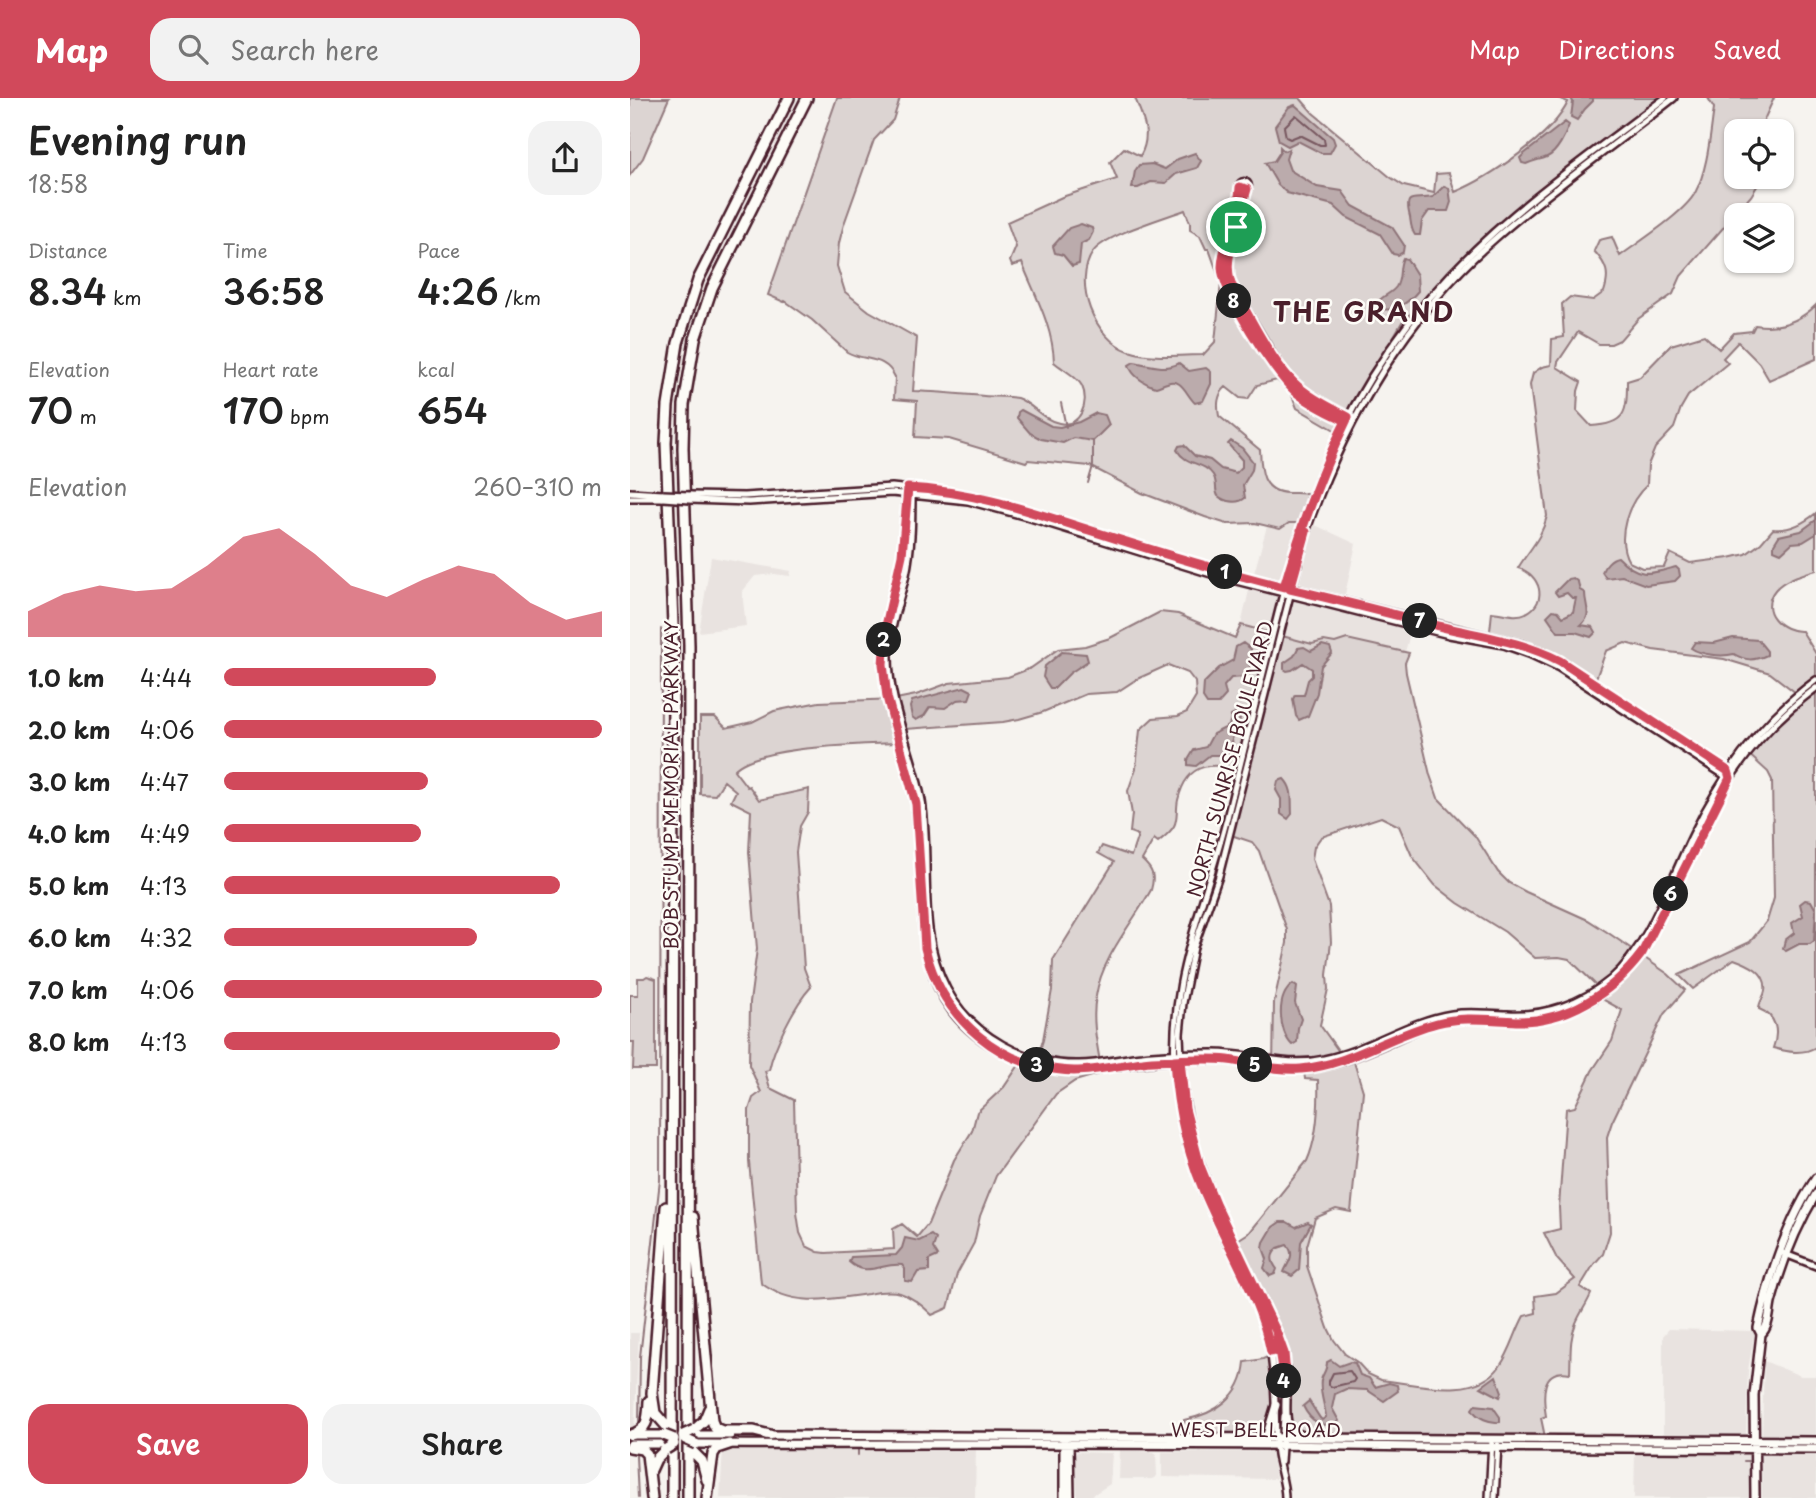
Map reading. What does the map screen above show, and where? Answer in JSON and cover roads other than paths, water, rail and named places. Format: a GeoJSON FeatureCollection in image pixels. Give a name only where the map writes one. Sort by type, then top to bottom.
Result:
{"type":"FeatureCollection","features":[{"type":"Feature","properties":{"kind":"highway","name":"BOB STUMP MEMORIAL PARKWAY"},"geometry":{"type":"LineString","coordinates":[[672,1498],[673,625],[666,443],[670,388],[681,330],[698,280],[789,98]]}},
{"type":"Feature","properties":{"kind":"highway","name":"BOB STUMP MEMORIAL PARKWAY"},"geometry":{"type":"LineString","coordinates":[[688,1498],[689,645],[684,405],[695,339],[712,288],[807,98]]}},
{"type":"Feature","properties":{"kind":"highway"},"geometry":{"type":"LineString","coordinates":[[630,1435],[640,1432],[647,1424],[652,1393],[672,1093]]}},
{"type":"Feature","properties":{"kind":"highway"},"geometry":{"type":"LineString","coordinates":[[688,1188],[693,1207],[713,1424],[718,1430],[754,1431],[770,1435]]}},
{"type":"Feature","properties":{"kind":"highway"},"geometry":{"type":"LineString","coordinates":[[652,1393],[655,1413],[674,1439]]}},
{"type":"Feature","properties":{"kind":"highway"},"geometry":{"type":"LineString","coordinates":[[707,1497],[706,1472],[696,1440],[709,1403]]}},
{"type":"Feature","properties":{"kind":"highway"},"geometry":{"type":"LineString","coordinates":[[674,1439],[696,1440]]}},
{"type":"Feature","properties":{"kind":"highway"},"geometry":{"type":"LineString","coordinates":[[674,1439],[696,1440]]}},
{"type":"Feature","properties":{"kind":"highway"},"geometry":{"type":"LineString","coordinates":[[650,1479],[654,1463],[674,1439]]}},
{"type":"Feature","properties":{"kind":"highway"},"geometry":{"type":"LineString","coordinates":[[707,1497],[714,1452],[729,1444]]}},
{"type":"Feature","properties":{"kind":"highway"},"geometry":{"type":"LineString","coordinates":[[630,1446],[646,1452],[652,1498]]}},
{"type":"Feature","properties":{"kind":"main road"},"geometry":{"type":"LineString","coordinates":[[1755,1498],[1755,1382],[1761,1334],[1766,1329],[1783,1253],[1798,1210],[1816,1178]]}},
{"type":"Feature","properties":{"kind":"main road"},"geometry":{"type":"LineString","coordinates":[[1783,1253],[1816,1194]]}},
{"type":"Feature","properties":{"kind":"main road"},"geometry":{"type":"LineString","coordinates":[[1286,1399],[1288,1428],[1293,1433],[1310,1438]]}},
{"type":"Feature","properties":{"kind":"main road"},"geometry":{"type":"LineString","coordinates":[[1266,1438],[1276,1405]]}},
{"type":"Feature","properties":{"kind":"main road"},"geometry":{"type":"LineString","coordinates":[[630,1435],[674,1439]]}},
{"type":"Feature","properties":{"kind":"main road","name":"WEST BELL ROAD"},"geometry":{"type":"LineString","coordinates":[[696,1440],[770,1435],[1363,1445],[1755,1445],[1816,1441]]}},
{"type":"Feature","properties":{"kind":"main road","name":"WEST BELL ROAD"},"geometry":{"type":"LineString","coordinates":[[1067,1440],[1126,1446],[1191,1438],[1266,1438],[1279,1443],[1310,1438],[1360,1437],[1495,1444]]}},
{"type":"Feature","properties":{"kind":"main road"},"geometry":{"type":"LineString","coordinates":[[630,1446],[674,1439]]}},
{"type":"Feature","properties":{"kind":"main road","name":"WEST BELL ROAD"},"geometry":{"type":"LineString","coordinates":[[696,1440],[729,1444],[975,1439]]}},
{"type":"Feature","properties":{"kind":"main road"},"geometry":{"type":"LineString","coordinates":[[1064,1498],[1067,1440]]}},
{"type":"Feature","properties":{"kind":"main road"},"geometry":{"type":"LineString","coordinates":[[1067,1440],[1070,1498]]}},
{"type":"Feature","properties":{"kind":"main road","name":"WEST BELL ROAD"},"geometry":{"type":"LineString","coordinates":[[1755,1445],[1816,1449]]}},
{"type":"Feature","properties":{"kind":"street","name":"NORTH SUNRISE BOULEVARD"},"geometry":{"type":"LineString","coordinates":[[1285,1498],[1280,1469],[1271,1352],[1253,1297],[1195,1168],[1180,1110],[1177,1004],[1185,959],[1213,874],[1303,531],[1320,478],[1349,420],[1390,349],[1413,317],[1458,266],[1513,215],[1665,98]]}},
{"type":"Feature","properties":{"kind":"street","name":"NORTH SUNRISE BOULEVARD"},"geometry":{"type":"LineString","coordinates":[[1303,531],[1330,468],[1364,402],[1394,354],[1452,281],[1497,237],[1674,98]]}},
{"type":"Feature","properties":{"kind":"street"},"geometry":{"type":"LineString","coordinates":[[1241,307],[1227,269],[1247,189],[1240,187],[1222,268],[1224,281],[1273,361],[1301,389],[1349,420]]}},
{"type":"Feature","properties":{"kind":"street"},"geometry":{"type":"LineString","coordinates":[[630,492],[690,497],[862,488],[909,491],[996,508],[1194,570],[1533,648],[1560,661],[1727,775]]}},
{"type":"Feature","properties":{"kind":"street"},"geometry":{"type":"LineString","coordinates":[[909,491],[902,555],[886,626],[883,664],[887,697],[915,799],[923,940],[931,970],[953,1012],[993,1047],[1024,1062],[1055,1069],[1076,1071],[1177,1057],[1222,1059],[1284,1069],[1316,1067],[1347,1059],[1436,1023],[1460,1019],[1538,1019],[1588,1003],[1625,974],[1642,953],[1727,775],[1770,719],[1816,680]]}},
{"type":"Feature","properties":{"kind":"street"},"geometry":{"type":"LineString","coordinates":[[630,498],[663,496]]}},
{"type":"Feature","properties":{"kind":"street"},"geometry":{"type":"LineString","coordinates":[[1727,775],[1773,725],[1816,688]]}},
{"type":"Feature","properties":{"kind":"street","name":"NORTH SUNRISE BOULEVARD"},"geometry":{"type":"LineString","coordinates":[[1177,1057],[1185,1109],[1200,1166],[1284,1353],[1287,1387],[1279,1443]]}},
{"type":"Feature","properties":{"kind":"street"},"geometry":{"type":"LineString","coordinates":[[1783,1253],[1816,1266]]}},
{"type":"Feature","properties":{"kind":"street"},"geometry":{"type":"LineString","coordinates":[[1276,1331],[1287,1387]]}},
{"type":"Feature","properties":{"kind":"street"},"geometry":{"type":"LineString","coordinates":[[1271,1352],[1279,1350]]}},
{"type":"Feature","properties":{"kind":"street"},"geometry":{"type":"LineString","coordinates":[[1489,1498],[1495,1444]]}},
{"type":"Feature","properties":{"kind":"street"},"geometry":{"type":"LineString","coordinates":[[1495,1444],[1495,1498]]}},
{"type":"Feature","properties":{"kind":"water"},"geometry":{"type":"Polygon","coordinates":[[[1571,98],[1593,98],[1577,120],[1571,117],[1571,98]]]}},
{"type":"Feature","properties":{"kind":"water"},"geometry":{"type":"Polygon","coordinates":[[[1295,105],[1333,138],[1335,144],[1330,153],[1321,153],[1298,141],[1288,146],[1279,141],[1275,126],[1289,107],[1295,105]]]}},
{"type":"Feature","properties":{"kind":"water"},"geometry":{"type":"Polygon","coordinates":[[[1565,122],[1569,125],[1551,155],[1522,163],[1520,158],[1524,154],[1565,122]]]}},
{"type":"Feature","properties":{"kind":"water"},"geometry":{"type":"Polygon","coordinates":[[[1280,147],[1284,151],[1289,149],[1286,159],[1290,170],[1317,187],[1342,191],[1353,206],[1392,227],[1404,245],[1403,252],[1393,254],[1380,234],[1346,217],[1333,205],[1287,193],[1278,185],[1265,163],[1274,161],[1280,147]]]}},
{"type":"Feature","properties":{"kind":"water"},"geometry":{"type":"Polygon","coordinates":[[[1195,153],[1201,161],[1197,168],[1176,174],[1166,183],[1151,182],[1132,188],[1139,165],[1152,164],[1165,169],[1178,159],[1195,153]]]}},
{"type":"Feature","properties":{"kind":"water"},"geometry":{"type":"Polygon","coordinates":[[[1444,186],[1449,188],[1451,202],[1448,211],[1429,211],[1422,221],[1420,235],[1415,235],[1408,209],[1409,200],[1433,197],[1444,186]]]}},
{"type":"Feature","properties":{"kind":"water"},"geometry":{"type":"Polygon","coordinates":[[[1081,224],[1092,228],[1093,232],[1089,240],[1081,244],[1079,264],[1072,266],[1063,255],[1055,253],[1053,246],[1069,228],[1081,224]]]}},
{"type":"Feature","properties":{"kind":"water"},"geometry":{"type":"Polygon","coordinates":[[[1403,258],[1407,259],[1417,275],[1418,291],[1401,306],[1381,309],[1382,304],[1378,302],[1396,287],[1403,258]]]}},
{"type":"Feature","properties":{"kind":"water"},"geometry":{"type":"Polygon","coordinates":[[[1134,362],[1163,367],[1179,363],[1189,371],[1206,368],[1211,372],[1211,384],[1203,401],[1195,403],[1176,382],[1156,387],[1140,379],[1129,365],[1134,362]]]}},
{"type":"Feature","properties":{"kind":"water"},"geometry":{"type":"Polygon","coordinates":[[[1021,410],[1051,426],[1060,427],[1079,422],[1096,413],[1105,415],[1109,425],[1093,441],[1073,438],[1063,443],[1041,439],[1030,433],[1017,418],[1021,410]]]}},
{"type":"Feature","properties":{"kind":"water"},"geometry":{"type":"Polygon","coordinates":[[[1231,441],[1242,448],[1253,462],[1252,470],[1243,485],[1245,498],[1235,502],[1218,496],[1213,475],[1204,467],[1185,459],[1177,450],[1184,445],[1195,456],[1236,473],[1242,467],[1242,460],[1228,444],[1231,441]]]}},
{"type":"Feature","properties":{"kind":"water"},"geometry":{"type":"Polygon","coordinates":[[[1816,520],[1816,534],[1803,542],[1792,543],[1781,553],[1774,550],[1779,536],[1801,531],[1816,520]]]}},
{"type":"Feature","properties":{"kind":"water"},"geometry":{"type":"Polygon","coordinates":[[[1618,557],[1639,572],[1652,573],[1676,567],[1680,576],[1675,581],[1646,585],[1622,576],[1606,578],[1603,570],[1610,561],[1618,557]]]}},
{"type":"Feature","properties":{"kind":"water"},"geometry":{"type":"Polygon","coordinates":[[[1573,578],[1585,593],[1588,614],[1581,625],[1593,627],[1596,632],[1591,637],[1575,632],[1558,632],[1547,616],[1553,610],[1563,617],[1573,612],[1576,598],[1567,593],[1558,596],[1555,592],[1568,579],[1573,578]]]}},
{"type":"Feature","properties":{"kind":"water"},"geometry":{"type":"Polygon","coordinates":[[[1733,638],[1758,640],[1767,655],[1750,659],[1734,654],[1706,654],[1691,648],[1695,642],[1714,643],[1733,638]]]}},
{"type":"Feature","properties":{"kind":"water"},"geometry":{"type":"Polygon","coordinates":[[[1243,643],[1251,649],[1250,673],[1245,677],[1231,678],[1224,686],[1226,695],[1218,704],[1207,704],[1203,698],[1204,683],[1219,668],[1233,660],[1236,647],[1243,643]]]}},
{"type":"Feature","properties":{"kind":"water"},"geometry":{"type":"Polygon","coordinates":[[[1322,645],[1330,647],[1332,653],[1321,666],[1317,693],[1308,716],[1299,720],[1293,699],[1295,695],[1304,695],[1312,669],[1303,663],[1287,671],[1284,669],[1284,663],[1294,656],[1298,648],[1304,647],[1311,651],[1322,645]]]}},
{"type":"Feature","properties":{"kind":"water"},"geometry":{"type":"Polygon","coordinates":[[[1062,652],[1086,654],[1088,661],[1070,673],[1055,688],[1050,688],[1043,677],[1045,666],[1062,652]]]}},
{"type":"Feature","properties":{"kind":"water"},"geometry":{"type":"Polygon","coordinates":[[[964,687],[972,691],[969,699],[957,700],[945,708],[930,707],[924,716],[916,720],[912,717],[912,701],[964,687]]]}},
{"type":"Feature","properties":{"kind":"water"},"geometry":{"type":"Polygon","coordinates":[[[1239,714],[1240,720],[1229,755],[1210,755],[1196,766],[1188,765],[1194,750],[1206,747],[1213,734],[1229,726],[1231,716],[1239,714]]]}},
{"type":"Feature","properties":{"kind":"water"},"geometry":{"type":"Polygon","coordinates":[[[1284,779],[1291,795],[1292,814],[1288,819],[1281,814],[1281,799],[1276,790],[1278,781],[1284,779]]]}},
{"type":"Feature","properties":{"kind":"water"},"geometry":{"type":"Polygon","coordinates":[[[1805,900],[1811,901],[1816,910],[1814,941],[1810,944],[1799,944],[1786,951],[1783,948],[1785,940],[1794,933],[1792,923],[1803,916],[1800,904],[1805,900]]]}},
{"type":"Feature","properties":{"kind":"water"},"geometry":{"type":"Polygon","coordinates":[[[1293,984],[1297,987],[1295,1003],[1301,1019],[1297,1042],[1292,1045],[1284,1032],[1281,1006],[1283,997],[1293,984]]]}},
{"type":"Feature","properties":{"kind":"water"},"geometry":{"type":"Polygon","coordinates":[[[1280,1222],[1296,1227],[1308,1222],[1311,1224],[1301,1242],[1299,1270],[1292,1276],[1284,1272],[1291,1255],[1287,1245],[1275,1251],[1275,1274],[1270,1276],[1264,1268],[1267,1259],[1264,1242],[1273,1227],[1280,1222]]]}},
{"type":"Feature","properties":{"kind":"water"},"geometry":{"type":"Polygon","coordinates":[[[931,1235],[936,1239],[933,1248],[938,1256],[929,1260],[929,1271],[918,1272],[912,1282],[905,1281],[905,1269],[902,1265],[862,1269],[849,1262],[851,1257],[896,1255],[905,1238],[919,1241],[931,1235]]]}},
{"type":"Feature","properties":{"kind":"water"},"geometry":{"type":"Polygon","coordinates":[[[1331,1360],[1339,1366],[1355,1363],[1360,1375],[1369,1378],[1375,1387],[1389,1383],[1397,1385],[1398,1391],[1384,1401],[1367,1390],[1346,1389],[1335,1394],[1332,1408],[1339,1421],[1328,1425],[1318,1423],[1309,1416],[1303,1406],[1309,1401],[1322,1420],[1326,1417],[1321,1380],[1327,1362],[1331,1360]]]}},
{"type":"Feature","properties":{"kind":"water"},"geometry":{"type":"Polygon","coordinates":[[[1496,1376],[1502,1392],[1500,1397],[1481,1387],[1496,1376]]]}},
{"type":"Feature","properties":{"kind":"water"},"geometry":{"type":"Polygon","coordinates":[[[1475,1405],[1493,1407],[1500,1417],[1500,1422],[1480,1417],[1472,1409],[1475,1405]]]}},
{"type":"Feature","properties":{"kind":"waterway"},"geometry":{"type":"LineString","coordinates":[[1061,403],[1066,427]]}},
{"type":"Feature","properties":{"kind":"waterway"},"geometry":{"type":"LineString","coordinates":[[1088,483],[1093,466],[1093,441]]}},
{"type":"Feature","properties":{"kind":"waterway"},"geometry":{"type":"LineString","coordinates":[[639,1425],[640,1357],[660,1180],[661,629]]}},
{"type":"Feature","properties":{"kind":"waterway"},"geometry":{"type":"LineString","coordinates":[[858,1450],[858,1455]]}},
{"type":"Feature","properties":{"kind":"waterway"},"geometry":{"type":"LineString","coordinates":[[636,1456],[638,1498]]}},
{"type":"Feature","properties":{"kind":"district","name":"THE GRAND"},"geometry":{"type":"Point","coordinates":[1364,313]}}]}
